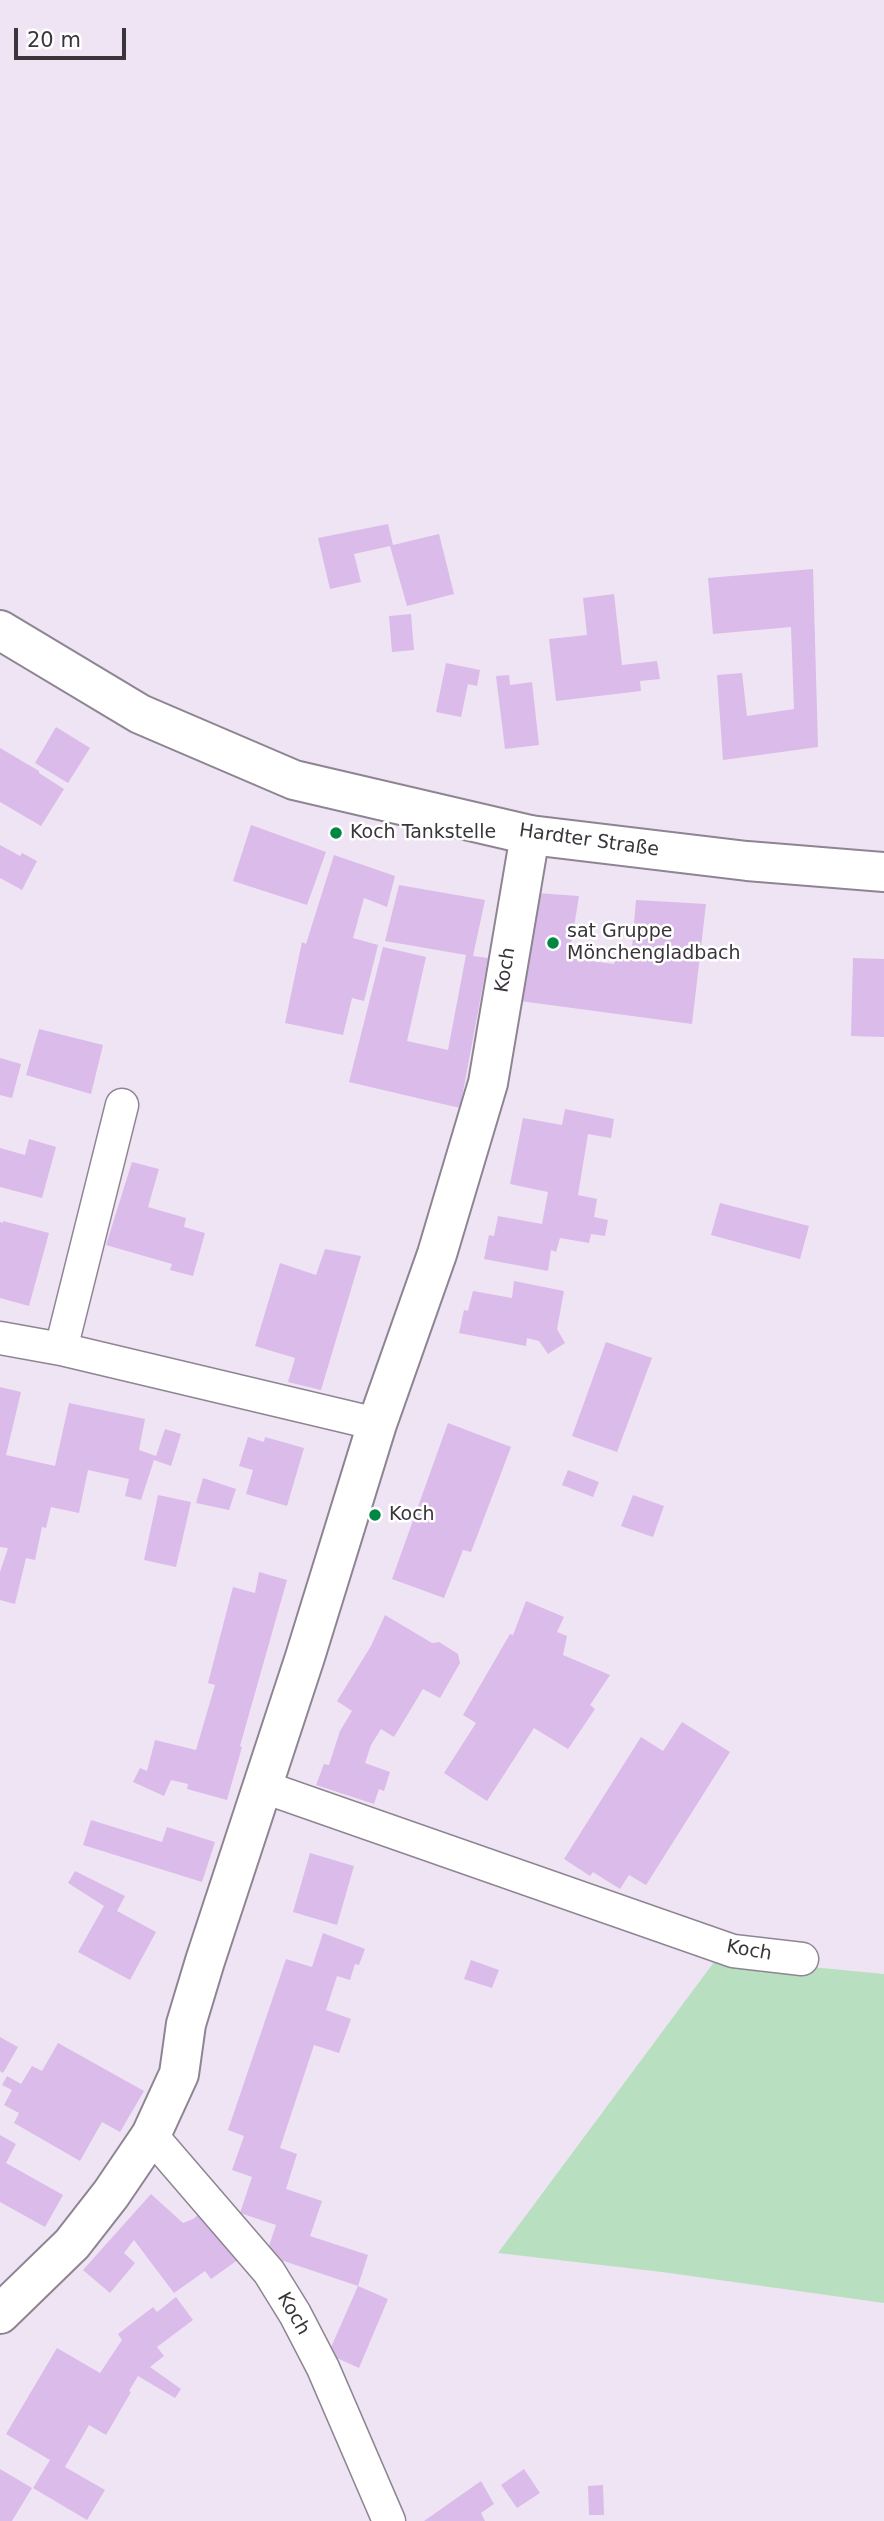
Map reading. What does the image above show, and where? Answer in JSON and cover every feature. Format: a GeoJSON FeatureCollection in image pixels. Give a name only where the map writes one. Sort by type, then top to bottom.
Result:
{"type":"FeatureCollection","features":[{"type":"Feature","properties":{"kind":"street","name":"Hardter Straße"},"geometry":{"type":"LineString","coordinates":[[0,630],[141,714],[294,780],[530,835],[747,861],[884,872]]}},
{"type":"Feature","properties":{"kind":"street","name":"Koch"},"geometry":{"type":"LineString","coordinates":[[0,2314],[72,2244],[111,2194],[151,2135],[179,2074],[186,2024],[377,1424],[437,1254],[488,1083],[530,835]]}},
{"type":"Feature","properties":{"kind":"street"},"geometry":{"type":"LineString","coordinates":[[61,1349],[122,1105]]}},
{"type":"Feature","properties":{"kind":"street"},"geometry":{"type":"LineString","coordinates":[[0,1338],[61,1349],[377,1424]]}},
{"type":"Feature","properties":{"kind":"street","name":"Koch"},"geometry":{"type":"LineString","coordinates":[[261,1786],[733,1951],[802,1959]]}},
{"type":"Feature","properties":{"kind":"street","name":"Koch"},"geometry":{"type":"LineString","coordinates":[[151,2135],[269,2272],[323,2368],[389,2521]]}},
{"type":"Feature","properties":{"kind":"green space"},"geometry":{"type":"Polygon","coordinates":[[[717,1958],[884,1974],[884,2303],[662,2272],[498,2253],[717,1958]]]}},
{"type":"Feature","properties":{"kind":"building"},"geometry":{"type":"Polygon","coordinates":[[[388,524],[393,545],[439,534],[454,594],[407,606],[390,546],[354,554],[361,582],[330,589],[318,538],[388,524]]]}},
{"type":"Feature","properties":{"kind":"building"},"geometry":{"type":"Polygon","coordinates":[[[813,569],[818,747],[723,760],[717,675],[742,673],[747,716],[794,709],[791,627],[713,634],[708,578],[813,569]]]}},
{"type":"Feature","properties":{"kind":"building"},"geometry":{"type":"Polygon","coordinates":[[[614,594],[622,665],[657,661],[660,679],[640,681],[641,691],[556,701],[549,639],[587,635],[583,598],[614,594]]]}},
{"type":"Feature","properties":{"kind":"building"},"geometry":{"type":"Polygon","coordinates":[[[411,614],[414,650],[392,652],[389,616],[411,614]]]}},
{"type":"Feature","properties":{"kind":"building"},"geometry":{"type":"Polygon","coordinates":[[[446,663],[480,670],[477,686],[468,684],[461,717],[436,712],[446,663]]]}},
{"type":"Feature","properties":{"kind":"building"},"geometry":{"type":"Polygon","coordinates":[[[509,675],[510,685],[532,682],[539,745],[505,749],[496,676],[509,675]]]}},
{"type":"Feature","properties":{"kind":"building"},"geometry":{"type":"Polygon","coordinates":[[[56,727],[90,748],[68,783],[35,763],[56,727]]]}},
{"type":"Feature","properties":{"kind":"building"},"geometry":{"type":"Polygon","coordinates":[[[0,748],[64,789],[41,826],[0,802],[0,748]]]}},
{"type":"Feature","properties":{"kind":"building"},"geometry":{"type":"Polygon","coordinates":[[[251,825],[326,852],[307,905],[233,881],[251,825]]]}},
{"type":"Feature","properties":{"kind":"building"},"geometry":{"type":"Polygon","coordinates":[[[0,845],[20,856],[22,853],[37,861],[22,890],[0,878],[0,845]]]}},
{"type":"Feature","properties":{"kind":"building"},"geometry":{"type":"Polygon","coordinates":[[[334,855],[395,876],[387,907],[364,898],[353,938],[378,945],[364,1001],[352,998],[343,1035],[285,1023],[302,942],[306,944],[334,855]]]}},
{"type":"Feature","properties":{"kind":"building"},"geometry":{"type":"Polygon","coordinates":[[[399,885],[485,900],[473,956],[488,958],[460,1108],[349,1082],[383,947],[426,957],[407,1041],[448,1050],[466,955],[385,941],[399,885]]]}},
{"type":"Feature","properties":{"kind":"building"},"geometry":{"type":"Polygon","coordinates":[[[536,893],[579,896],[569,958],[614,964],[615,958],[631,960],[636,900],[706,904],[692,1024],[520,1001],[536,893]]]}},
{"type":"Feature","properties":{"kind":"building"},"geometry":{"type":"Polygon","coordinates":[[[853,958],[884,959],[884,1037],[851,1036],[853,958]]]}},
{"type":"Feature","properties":{"kind":"building"},"geometry":{"type":"Polygon","coordinates":[[[39,1029],[103,1045],[91,1094],[26,1075],[39,1029]]]}},
{"type":"Feature","properties":{"kind":"building"},"geometry":{"type":"Polygon","coordinates":[[[0,1058],[21,1064],[12,1098],[0,1095],[0,1058]]]}},
{"type":"Feature","properties":{"kind":"building"},"geometry":{"type":"Polygon","coordinates":[[[565,1109],[614,1119],[611,1138],[588,1134],[578,1195],[597,1199],[594,1217],[608,1220],[605,1236],[591,1234],[589,1243],[560,1238],[556,1252],[551,1250],[548,1271],[484,1259],[489,1235],[494,1236],[498,1216],[542,1224],[548,1192],[510,1184],[523,1118],[562,1125],[565,1109]]]}},
{"type":"Feature","properties":{"kind":"building"},"geometry":{"type":"Polygon","coordinates":[[[29,1139],[56,1147],[42,1198],[0,1187],[0,1148],[25,1155],[29,1139]]]}},
{"type":"Feature","properties":{"kind":"building"},"geometry":{"type":"Polygon","coordinates":[[[132,1162],[159,1169],[148,1207],[186,1218],[184,1227],[205,1233],[193,1276],[170,1270],[172,1264],[106,1245],[132,1162]]]}},
{"type":"Feature","properties":{"kind":"building"},"geometry":{"type":"Polygon","coordinates":[[[720,1203],[809,1226],[800,1259],[711,1235],[720,1203]]]}},
{"type":"Feature","properties":{"kind":"building"},"geometry":{"type":"Polygon","coordinates":[[[0,1222],[49,1233],[29,1306],[0,1298],[0,1222]]]}},
{"type":"Feature","properties":{"kind":"building"},"geometry":{"type":"Polygon","coordinates":[[[325,1249],[361,1256],[321,1390],[288,1382],[295,1358],[255,1346],[280,1263],[316,1275],[325,1249]]]}},
{"type":"Feature","properties":{"kind":"building"},"geometry":{"type":"Polygon","coordinates":[[[514,1281],[564,1291],[557,1329],[565,1343],[548,1354],[539,1341],[527,1338],[526,1346],[459,1333],[464,1310],[468,1311],[473,1291],[512,1298],[514,1281]]]}},
{"type":"Feature","properties":{"kind":"building"},"geometry":{"type":"Polygon","coordinates":[[[606,1342],[652,1358],[617,1452],[572,1436],[606,1342]]]}},
{"type":"Feature","properties":{"kind":"building"},"geometry":{"type":"Polygon","coordinates":[[[0,1387],[21,1392],[6,1455],[55,1466],[69,1403],[145,1419],[139,1450],[156,1456],[165,1429],[181,1434],[171,1466],[154,1460],[141,1500],[125,1496],[129,1479],[88,1470],[79,1513],[51,1507],[46,1528],[42,1527],[35,1560],[26,1558],[15,1604],[0,1600],[0,1572],[8,1548],[0,1547],[0,1387]]]}},
{"type":"Feature","properties":{"kind":"building"},"geometry":{"type":"Polygon","coordinates":[[[448,1423],[511,1447],[471,1552],[463,1550],[444,1598],[392,1579],[448,1423]]]}},
{"type":"Feature","properties":{"kind":"building"},"geometry":{"type":"Polygon","coordinates":[[[248,1437],[264,1442],[265,1437],[304,1448],[287,1506],[246,1494],[253,1470],[239,1466],[248,1437]]]}},
{"type":"Feature","properties":{"kind":"building"},"geometry":{"type":"Polygon","coordinates":[[[568,1470],[599,1482],[593,1497],[562,1485],[568,1470]]]}},
{"type":"Feature","properties":{"kind":"building"},"geometry":{"type":"Polygon","coordinates":[[[203,1478],[236,1489],[229,1510],[196,1503],[203,1478]]]}},
{"type":"Feature","properties":{"kind":"building"},"geometry":{"type":"Polygon","coordinates":[[[158,1495],[191,1502],[176,1567],[144,1560],[158,1495]]]}},
{"type":"Feature","properties":{"kind":"building"},"geometry":{"type":"Polygon","coordinates":[[[633,1495],[664,1506],[653,1537],[621,1526],[633,1495]]]}},
{"type":"Feature","properties":{"kind":"building"},"geometry":{"type":"Polygon","coordinates":[[[259,1572],[287,1580],[227,1800],[187,1789],[188,1784],[171,1780],[164,1796],[133,1782],[140,1768],[147,1771],[155,1740],[196,1750],[215,1685],[208,1683],[233,1587],[255,1593],[259,1572]]]}},
{"type":"Feature","properties":{"kind":"building"},"geometry":{"type":"Polygon","coordinates":[[[526,1601],[564,1617],[557,1632],[567,1636],[563,1655],[610,1675],[590,1705],[595,1709],[568,1749],[534,1728],[487,1801],[444,1773],[476,1723],[463,1715],[510,1634],[513,1635],[526,1601]]]}},
{"type":"Feature","properties":{"kind":"building"},"geometry":{"type":"Polygon","coordinates":[[[385,1615],[432,1643],[439,1642],[458,1654],[460,1663],[440,1698],[423,1689],[394,1737],[381,1729],[371,1745],[365,1763],[390,1772],[384,1791],[379,1789],[374,1804],[316,1785],[324,1764],[329,1765],[340,1731],[352,1711],[337,1701],[371,1646],[385,1615]]]}},
{"type":"Feature","properties":{"kind":"building"},"geometry":{"type":"Polygon","coordinates":[[[682,1722],[730,1752],[646,1885],[629,1875],[620,1889],[593,1872],[590,1876],[564,1859],[641,1737],[663,1751],[682,1722]]]}},
{"type":"Feature","properties":{"kind":"building"},"geometry":{"type":"Polygon","coordinates":[[[91,1820],[162,1842],[167,1827],[215,1842],[202,1882],[83,1845],[91,1820]]]}},
{"type":"Feature","properties":{"kind":"building"},"geometry":{"type":"Polygon","coordinates":[[[310,1853],[354,1866],[337,1925],[293,1912],[310,1853]]]}},
{"type":"Feature","properties":{"kind":"building"},"geometry":{"type":"Polygon","coordinates":[[[75,1871],[125,1896],[117,1911],[156,1932],[130,1980],[78,1952],[104,1906],[68,1883],[75,1871]]]}},
{"type":"Feature","properties":{"kind":"building"},"geometry":{"type":"Polygon","coordinates":[[[323,1933],[365,1949],[359,1965],[355,1964],[350,1980],[337,1976],[326,2010],[351,2019],[339,2053],[314,2045],[280,2148],[297,2154],[286,2189],[322,2201],[310,2236],[368,2255],[358,2286],[266,2255],[276,2225],[240,2213],[252,2177],[232,2170],[244,2136],[228,2130],[286,1959],[312,1967],[323,1933]]]}},
{"type":"Feature","properties":{"kind":"building"},"geometry":{"type":"Polygon","coordinates":[[[471,1960],[499,1970],[492,1988],[464,1979],[471,1960]]]}},
{"type":"Feature","properties":{"kind":"building"},"geometry":{"type":"Polygon","coordinates":[[[0,2037],[18,2047],[3,2073],[0,2071],[0,2037]]]}},
{"type":"Feature","properties":{"kind":"building"},"geometry":{"type":"Polygon","coordinates":[[[58,2043],[144,2091],[120,2132],[102,2122],[80,2161],[14,2123],[19,2113],[4,2105],[12,2090],[2,2085],[7,2076],[21,2084],[32,2066],[42,2071],[58,2043]]]}},
{"type":"Feature","properties":{"kind":"building"},"geometry":{"type":"Polygon","coordinates":[[[0,2135],[16,2144],[6,2163],[63,2195],[45,2227],[0,2202],[0,2135]]]}},
{"type":"Feature","properties":{"kind":"building"},"geometry":{"type":"Polygon","coordinates":[[[151,2194],[183,2223],[203,2211],[242,2257],[211,2279],[205,2271],[174,2293],[134,2240],[124,2253],[135,2263],[110,2293],[83,2270],[151,2194]]]}},
{"type":"Feature","properties":{"kind":"building"},"geometry":{"type":"Polygon","coordinates":[[[358,2286],[388,2299],[359,2368],[328,2354],[358,2286]]]}},
{"type":"Feature","properties":{"kind":"building"},"geometry":{"type":"Polygon","coordinates":[[[176,2297],[193,2320],[157,2347],[164,2356],[150,2367],[181,2389],[175,2398],[138,2376],[106,2435],[89,2425],[65,2467],[105,2490],[87,2520],[33,2488],[50,2460],[6,2434],[57,2348],[100,2373],[122,2340],[118,2334],[153,2307],[157,2312],[176,2297]]]}},
{"type":"Feature","properties":{"kind":"building"},"geometry":{"type":"Polygon","coordinates":[[[0,2469],[32,2488],[12,2521],[0,2521],[0,2469]]]}},
{"type":"Feature","properties":{"kind":"building"},"geometry":{"type":"Polygon","coordinates":[[[524,2469],[540,2493],[517,2508],[501,2485],[524,2469]]]}},
{"type":"Feature","properties":{"kind":"building"},"geometry":{"type":"Polygon","coordinates":[[[481,2481],[494,2504],[481,2513],[485,2521],[424,2521],[481,2481]]]}},
{"type":"Feature","properties":{"kind":"building"},"geometry":{"type":"Polygon","coordinates":[[[603,2485],[604,2515],[589,2515],[588,2486],[603,2485]]]}},
{"type":"Feature","properties":{"kind":"place","name":"Koch Tankstelle"},"geometry":{"type":"Point","coordinates":[336,833]}},
{"type":"Feature","properties":{"kind":"place","name":"sat Gruppe Mönchengladbach"},"geometry":{"type":"Point","coordinates":[553,943]}},
{"type":"Feature","properties":{"kind":"place","name":"Koch"},"geometry":{"type":"Point","coordinates":[375,1515]}}]}
